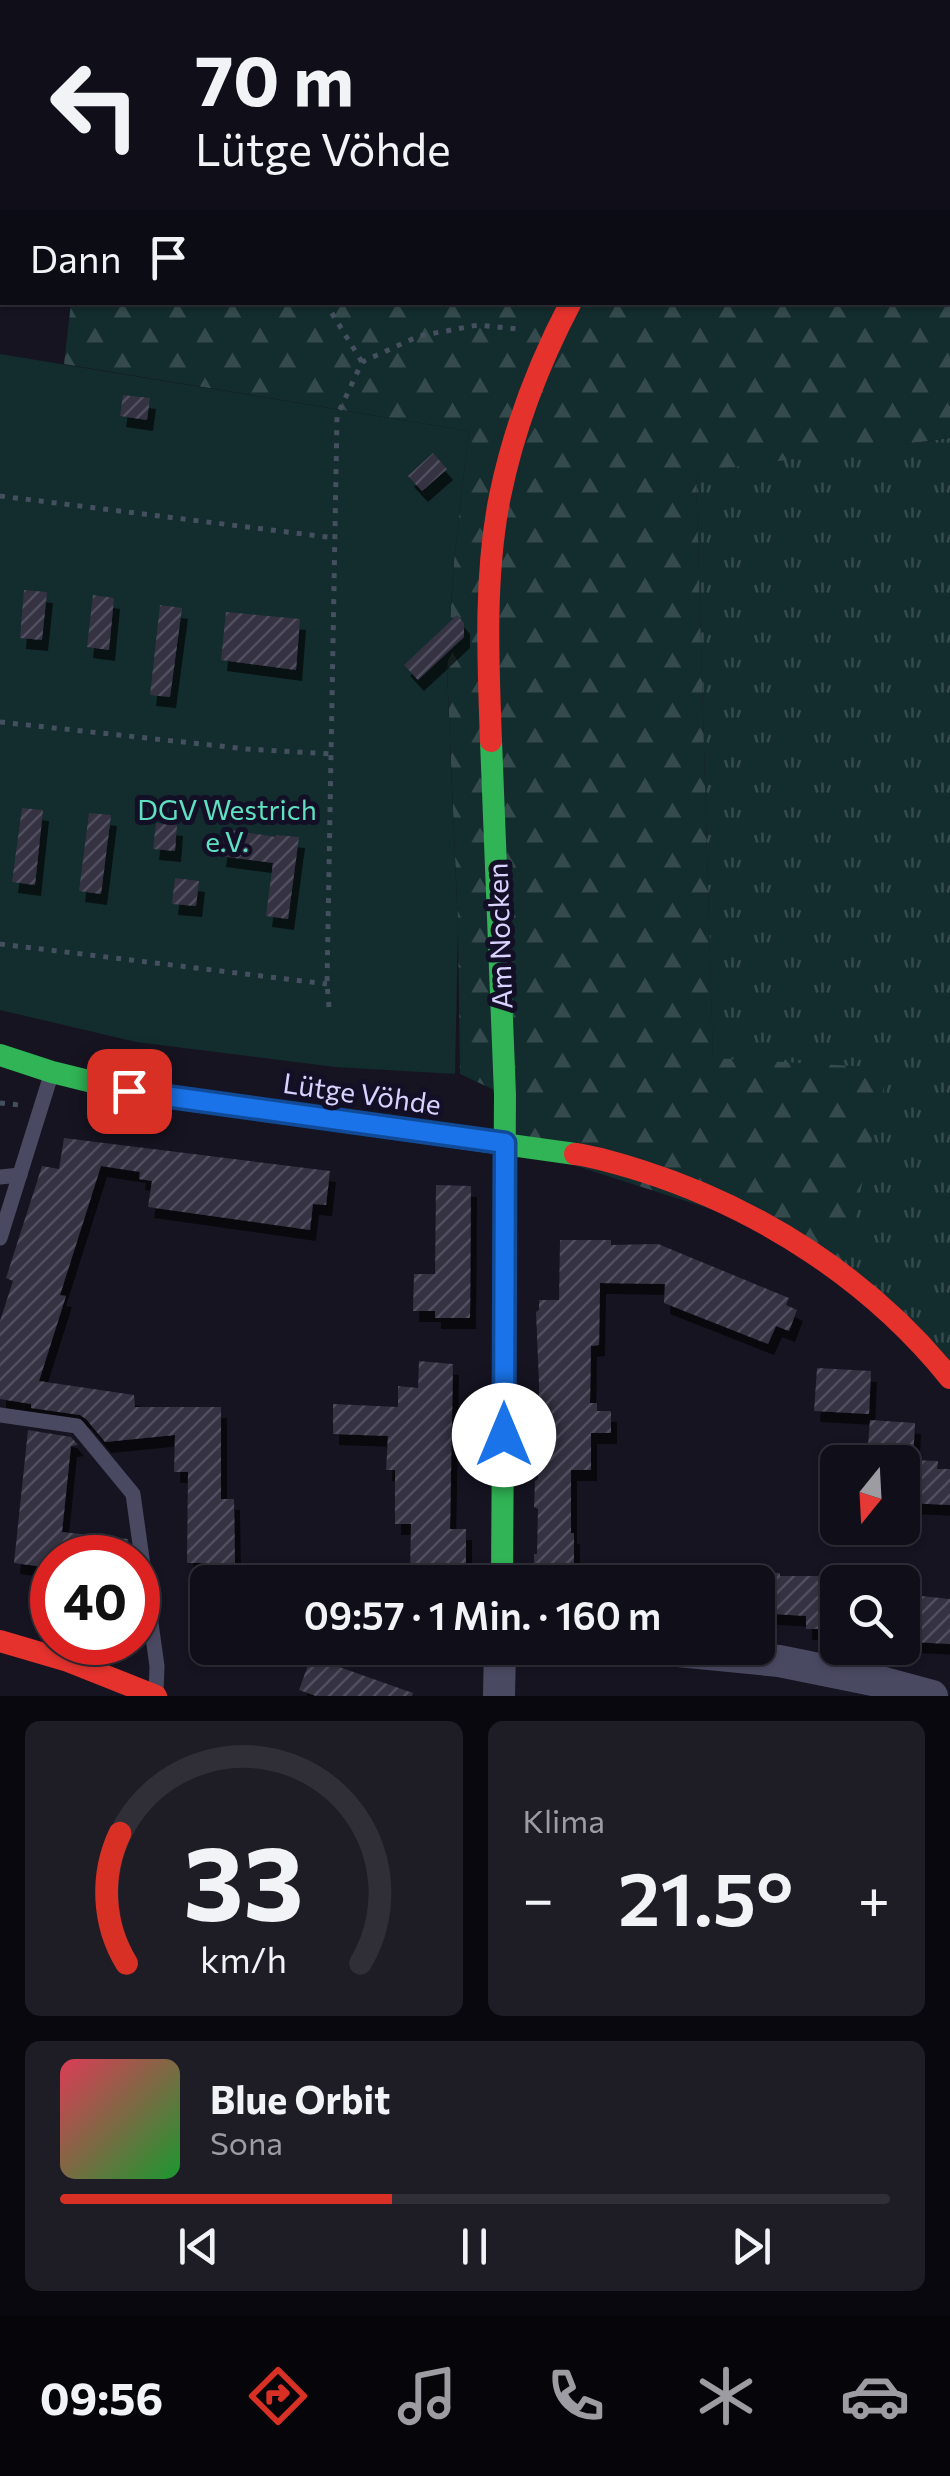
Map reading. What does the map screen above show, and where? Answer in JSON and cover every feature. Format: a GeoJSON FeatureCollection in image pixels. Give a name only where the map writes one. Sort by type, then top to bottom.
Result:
{"type":"FeatureCollection","features":[{"type":"Feature","properties":{"kind":"street","name":"Am Nocken"},"geometry":{"type":"LineString","coordinates":[[502,1565],[506,1094],[490,704],[490,584],[500,497],[512,452],[532,385],[568,305]]}},
{"type":"Feature","properties":{"kind":"street","name":"Lütge Vöhde"},"geometry":{"type":"LineString","coordinates":[[0,1055],[129,1091],[596,1157],[664,1178],[782,1232],[842,1273],[926,1348],[950,1378]]}},
{"type":"Feature","properties":{"kind":"street"},"geometry":{"type":"LineString","coordinates":[[0,1641],[68,1661],[156,1696]]}},
{"type":"Feature","properties":{"kind":"street"},"geometry":{"type":"LineString","coordinates":[[775,1661],[932,1696]]}},
{"type":"Feature","properties":{"kind":"street"},"geometry":{"type":"LineString","coordinates":[[499,1696],[500,1665]]}},
{"type":"Feature","properties":{"kind":"lane"},"geometry":{"type":"LineString","coordinates":[[0,1238],[52,1072]]}},
{"type":"Feature","properties":{"kind":"lane"},"geometry":{"type":"LineString","coordinates":[[0,1177],[20,1175]]}},
{"type":"Feature","properties":{"kind":"lane"},"geometry":{"type":"LineString","coordinates":[[0,1415],[77,1426],[133,1494],[157,1666],[156,1696]]}},
{"type":"Feature","properties":{"kind":"path"},"geometry":{"type":"LineString","coordinates":[[327,305],[362,362]]}},
{"type":"Feature","properties":{"kind":"path"},"geometry":{"type":"LineString","coordinates":[[329,1007],[337,416],[362,362],[419,336],[478,325],[529,331]]}},
{"type":"Feature","properties":{"kind":"path"},"geometry":{"type":"LineString","coordinates":[[0,496],[335,538]]}},
{"type":"Feature","properties":{"kind":"path"},"geometry":{"type":"LineString","coordinates":[[0,722],[247,749],[331,754]]}},
{"type":"Feature","properties":{"kind":"path"},"geometry":{"type":"LineString","coordinates":[[0,944],[327,984]]}},
{"type":"Feature","properties":{"kind":"green space"},"geometry":{"type":"Polygon","coordinates":[[[71,305],[950,305],[950,438],[696,472],[713,1058],[888,1068],[842,1273],[782,1232],[505,1143],[505,1095],[460,1074],[447,669],[454,560],[469,431],[64,364],[71,305]]]}},
{"type":"Feature","properties":{"kind":"green space","name":"DGV Westrich e.V."},"geometry":{"type":"Polygon","coordinates":[[[0,354],[469,431],[454,560],[447,669],[458,928],[455,1074],[335,1067],[136,1042],[0,1010],[0,354]]]}},
{"type":"Feature","properties":{"kind":"green space"},"geometry":{"type":"Polygon","coordinates":[[[950,438],[950,1378],[842,1273],[713,1059],[696,471],[950,438]]]}},
{"type":"Feature","properties":{"kind":"building"},"geometry":{"type":"Polygon","coordinates":[[[123,395],[150,398],[147,420],[120,416],[123,395]]]}},
{"type":"Feature","properties":{"kind":"building"},"geometry":{"type":"Polygon","coordinates":[[[433,453],[447,469],[422,491],[408,476],[433,453]]]}},
{"type":"Feature","properties":{"kind":"building"},"geometry":{"type":"Polygon","coordinates":[[[24,590],[47,592],[42,640],[20,638],[24,590]]]}},
{"type":"Feature","properties":{"kind":"building"},"geometry":{"type":"Polygon","coordinates":[[[93,595],[114,598],[109,650],[87,647],[93,595]]]}},
{"type":"Feature","properties":{"kind":"building"},"geometry":{"type":"Polygon","coordinates":[[[160,605],[182,608],[170,697],[150,695],[160,605]]]}},
{"type":"Feature","properties":{"kind":"building"},"geometry":{"type":"Polygon","coordinates":[[[226,612],[300,619],[296,670],[221,660],[226,612]]]}},
{"type":"Feature","properties":{"kind":"building"},"geometry":{"type":"Polygon","coordinates":[[[457,615],[464,623],[464,637],[418,680],[404,665],[457,615]]]}},
{"type":"Feature","properties":{"kind":"building"},"geometry":{"type":"Polygon","coordinates":[[[22,808],[43,810],[35,885],[12,882],[22,808]]]}},
{"type":"Feature","properties":{"kind":"building"},"geometry":{"type":"Polygon","coordinates":[[[89,813],[111,815],[101,894],[79,891],[89,813]]]}},
{"type":"Feature","properties":{"kind":"building"},"geometry":{"type":"Polygon","coordinates":[[[156,823],[177,825],[175,851],[153,849],[156,823]]]}},
{"type":"Feature","properties":{"kind":"building"},"geometry":{"type":"Polygon","coordinates":[[[224,829],[299,837],[288,919],[266,916],[273,863],[220,856],[224,829]]]}},
{"type":"Feature","properties":{"kind":"building"},"geometry":{"type":"Polygon","coordinates":[[[175,878],[199,881],[196,906],[172,904],[175,878]]]}},
{"type":"Feature","properties":{"kind":"building"},"geometry":{"type":"Polygon","coordinates":[[[64,1138],[330,1171],[326,1205],[313,1204],[310,1230],[148,1207],[152,1181],[139,1179],[140,1172],[101,1166],[60,1295],[66,1296],[39,1381],[134,1395],[135,1407],[221,1407],[221,1499],[234,1499],[235,1563],[187,1563],[188,1472],[174,1472],[175,1435],[105,1442],[80,1415],[0,1399],[0,1321],[13,1281],[6,1278],[42,1166],[59,1169],[64,1138]]]}},
{"type":"Feature","properties":{"kind":"building"},"geometry":{"type":"Polygon","coordinates":[[[436,1185],[471,1186],[470,1318],[435,1318],[435,1311],[413,1311],[414,1274],[435,1274],[436,1185]]]}},
{"type":"Feature","properties":{"kind":"building"},"geometry":{"type":"Polygon","coordinates":[[[560,1240],[611,1240],[611,1245],[658,1244],[789,1298],[786,1305],[797,1310],[789,1331],[776,1326],[768,1344],[664,1303],[665,1284],[600,1283],[599,1345],[591,1346],[590,1403],[597,1403],[597,1411],[611,1411],[611,1433],[591,1433],[591,1470],[571,1470],[574,1565],[534,1565],[539,1383],[536,1312],[539,1300],[559,1300],[560,1240]]]}},
{"type":"Feature","properties":{"kind":"building"},"geometry":{"type":"Polygon","coordinates":[[[419,1361],[453,1364],[450,1529],[466,1529],[466,1565],[410,1565],[411,1524],[395,1524],[395,1470],[386,1470],[388,1436],[333,1434],[333,1404],[398,1407],[398,1386],[418,1388],[419,1361]]]}},
{"type":"Feature","properties":{"kind":"building"},"geometry":{"type":"Polygon","coordinates":[[[817,1368],[871,1371],[869,1414],[814,1411],[817,1368]]]}},
{"type":"Feature","properties":{"kind":"building"},"geometry":{"type":"Polygon","coordinates":[[[870,1420],[915,1423],[914,1445],[868,1445],[870,1420]]]}},
{"type":"Feature","properties":{"kind":"building"},"geometry":{"type":"Polygon","coordinates":[[[28,1430],[71,1437],[78,1445],[71,1446],[62,1532],[90,1535],[30,1535],[30,1565],[14,1563],[28,1430]]]}},
{"type":"Feature","properties":{"kind":"building"},"geometry":{"type":"Polygon","coordinates":[[[920,1460],[938,1461],[937,1469],[950,1469],[950,1505],[920,1504],[920,1460]]]}},
{"type":"Feature","properties":{"kind":"building"},"geometry":{"type":"Polygon","coordinates":[[[775,1573],[820,1576],[820,1629],[806,1629],[806,1616],[775,1614],[775,1573]]]}},
{"type":"Feature","properties":{"kind":"building"},"geometry":{"type":"Polygon","coordinates":[[[920,1596],[950,1599],[950,1644],[920,1642],[920,1596]]]}},
{"type":"Feature","properties":{"kind":"building"},"geometry":{"type":"Polygon","coordinates":[[[308,1665],[334,1665],[413,1693],[316,1696],[299,1690],[308,1665]]]}},
{"type":"Feature","properties":{"kind":"traffic: fast"},"geometry":{"type":"LineString","coordinates":[[491,741],[505,1095],[502,1565]]}},
{"type":"Feature","properties":{"kind":"traffic: fast"},"geometry":{"type":"LineString","coordinates":[[0,1055],[129,1091],[575,1154]]}},
{"type":"Feature","properties":{"kind":"traffic: jam"},"geometry":{"type":"LineString","coordinates":[[491,741],[489,587],[500,496],[529,396],[570,305]]}},
{"type":"Feature","properties":{"kind":"traffic: jam"},"geometry":{"type":"LineString","coordinates":[[575,1154],[617,1163],[686,1187],[771,1227],[849,1279],[919,1343],[950,1378]]}},
{"type":"Feature","properties":{"kind":"traffic: jam"},"geometry":{"type":"LineString","coordinates":[[0,1641],[68,1661],[156,1696]]}},
{"type":"Feature","properties":{"kind":"route"},"geometry":{"type":"LineString","coordinates":[[129,1091],[505,1143],[504,1435]]}}]}
